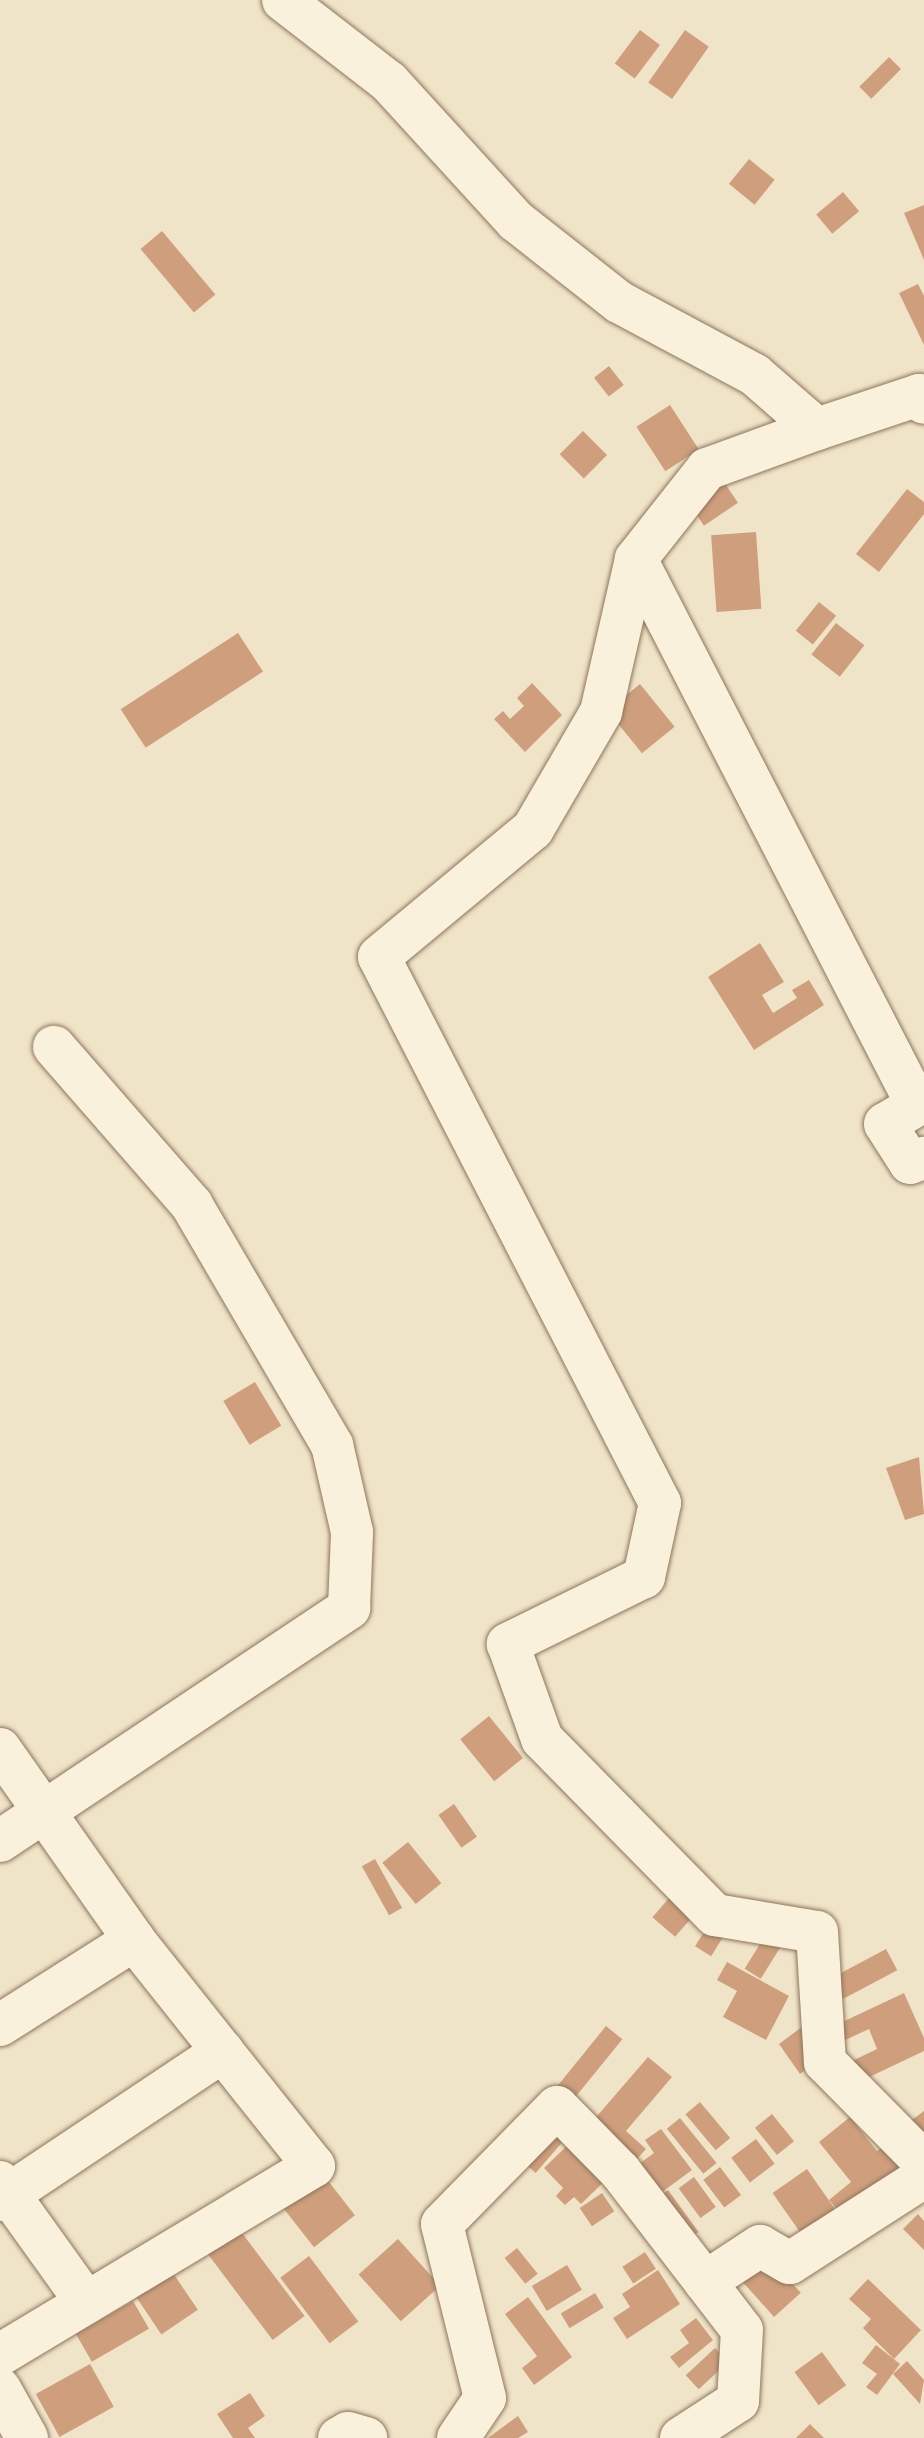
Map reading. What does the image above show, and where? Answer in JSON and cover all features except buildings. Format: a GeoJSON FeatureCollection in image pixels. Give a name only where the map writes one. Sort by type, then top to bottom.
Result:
{"type":"FeatureCollection","features":[{"type":"Feature","properties":{"kind":"street"},"geometry":{"type":"LineString","coordinates":[[283,0],[389,82],[516,221],[619,302],[755,375],[817,429]]}},
{"type":"Feature","properties":{"kind":"street"},"geometry":{"type":"LineString","coordinates":[[924,403],[919,395],[707,469],[636,559],[601,712],[533,829],[379,957],[660,1503],[644,1577],[508,1644],[542,1739],[715,1915],[817,1932],[825,2062],[924,2162]]}},
{"type":"Feature","properties":{"kind":"street"},"geometry":{"type":"LineString","coordinates":[[636,559],[917,1105],[885,1124],[910,1163],[924,1158]]}},
{"type":"Feature","properties":{"kind":"street"},"geometry":{"type":"LineString","coordinates":[[0,1841],[45,1814],[349,1608],[352,1532],[332,1445],[192,1205],[54,1047]]}},
{"type":"Feature","properties":{"kind":"street"},"geometry":{"type":"LineString","coordinates":[[0,1749],[134,1940],[314,2166],[0,2355]]}},
{"type":"Feature","properties":{"kind":"street"},"geometry":{"type":"LineString","coordinates":[[0,2025],[134,1940]]}},
{"type":"Feature","properties":{"kind":"street"},"geometry":{"type":"LineString","coordinates":[[86,2302],[3,2192],[223,2051]]}},
{"type":"Feature","properties":{"kind":"street"},"geometry":{"type":"LineString","coordinates":[[458,2438],[485,2398],[442,2224],[557,2107],[620,2171],[742,2330],[738,2401],[681,2438]]}},
{"type":"Feature","properties":{"kind":"street"},"geometry":{"type":"LineString","coordinates":[[705,2282],[760,2246],[790,2263],[924,2177]]}},
{"type":"Feature","properties":{"kind":"street"},"geometry":{"type":"LineString","coordinates":[[0,2389],[27,2438]]}},
{"type":"Feature","properties":{"kind":"street"},"geometry":{"type":"LineString","coordinates":[[339,2438],[348,2433],[366,2438]]}}]}
